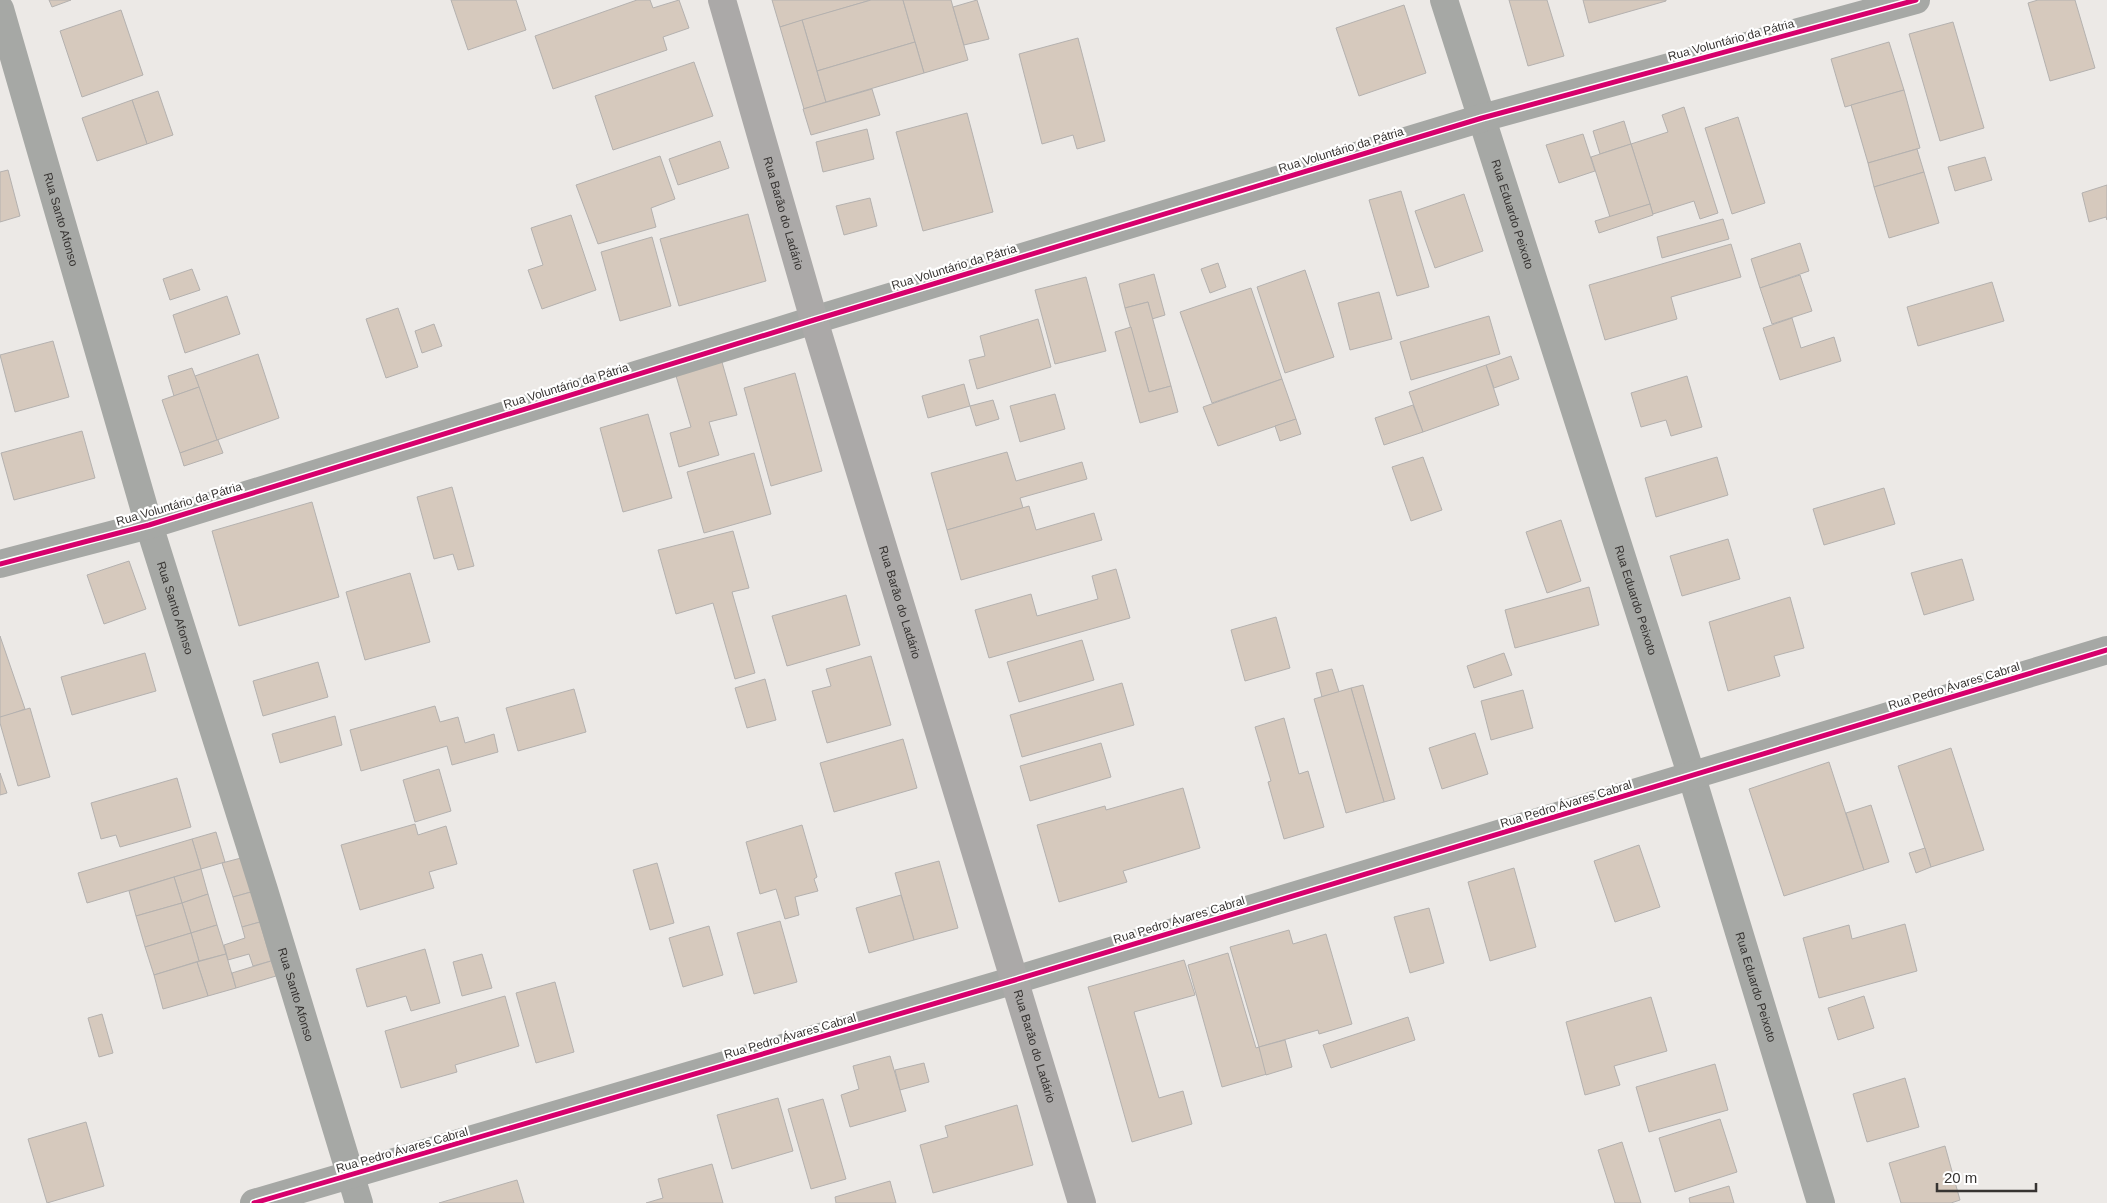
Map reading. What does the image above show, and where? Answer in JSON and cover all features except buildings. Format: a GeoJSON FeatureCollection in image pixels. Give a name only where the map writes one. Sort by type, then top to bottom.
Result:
{"type":"FeatureCollection","features":[{"type":"Feature","properties":{"kind":"main road","name":"Rua Barão do Ladário"},"geometry":{"type":"LineString","coordinates":[[722,0],[814,320],[1082,1203]]}},
{"type":"Feature","properties":{"kind":"street","name":"Rua Eduardo Peixoto"},"geometry":{"type":"LineString","coordinates":[[1444,0],[1692,777],[1821,1203]]}},
{"type":"Feature","properties":{"kind":"street","name":"Rua Voluntário da Pátria"},"geometry":{"type":"LineString","coordinates":[[0,564],[149,525],[814,320],[1482,118],[1916,0]]}},
{"type":"Feature","properties":{"kind":"street","name":"Rua Santo Afonso"},"geometry":{"type":"LineString","coordinates":[[0,9],[149,525],[264,890],[359,1203]]}},
{"type":"Feature","properties":{"kind":"street","name":"Rua Pedro Ávares Cabral"},"geometry":{"type":"LineString","coordinates":[[254,1203],[1015,980],[1692,777],[2107,650]]}},
{"type":"Feature","properties":{"kind":"cycle path"},"geometry":{"type":"LineString","coordinates":[[0,564],[149,525],[814,320],[1482,118],[1916,0]]}},
{"type":"Feature","properties":{"kind":"cycle path"},"geometry":{"type":"LineString","coordinates":[[254,1203],[1015,980],[2107,650]]}}]}
